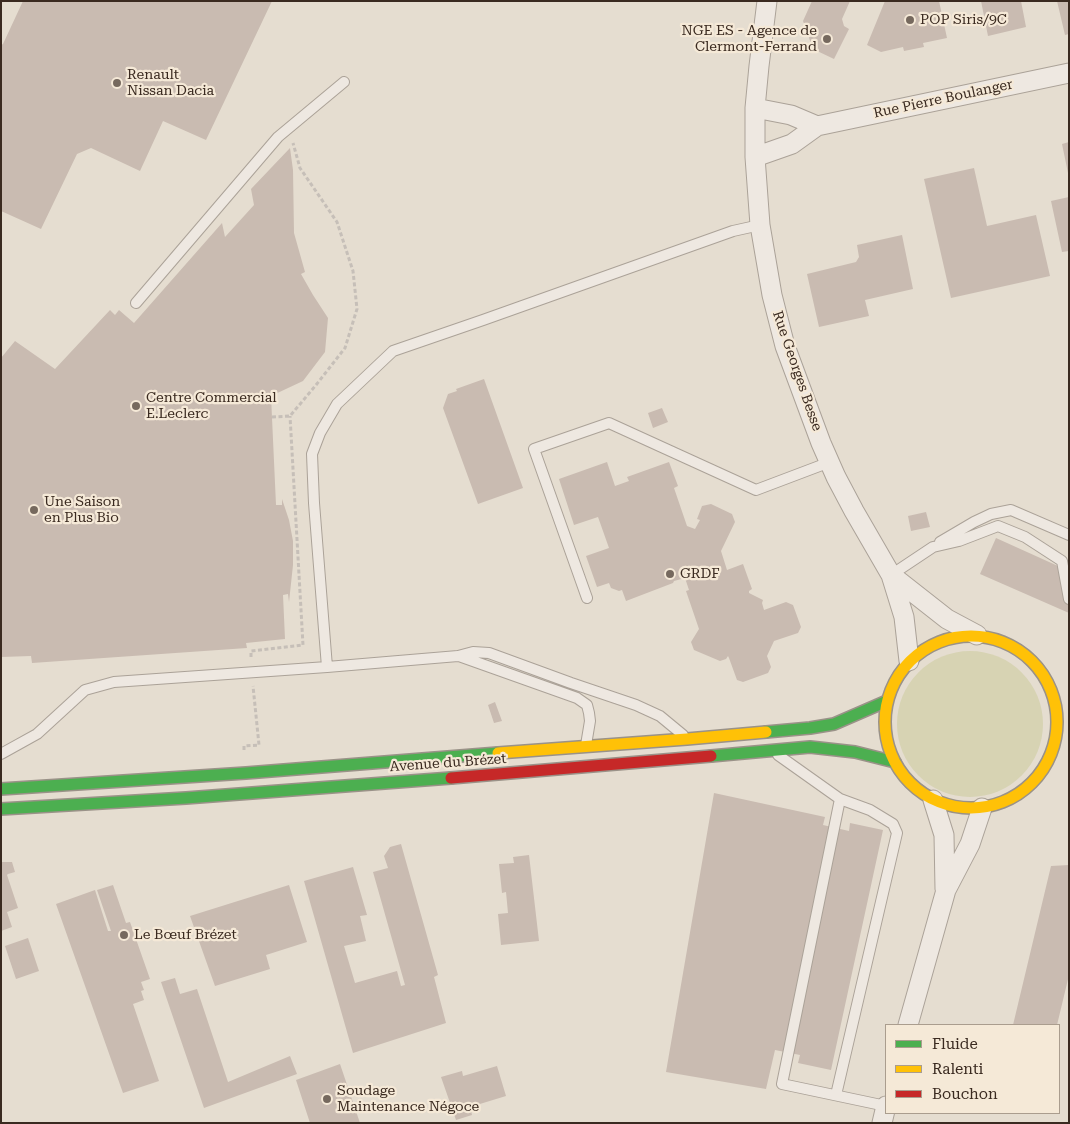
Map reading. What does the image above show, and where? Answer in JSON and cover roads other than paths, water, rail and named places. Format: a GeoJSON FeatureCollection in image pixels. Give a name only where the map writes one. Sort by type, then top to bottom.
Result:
{"type":"FeatureCollection","features":[{"type":"Feature","properties":{"kind":"street","name":"Rue Georges Besse"},"geometry":{"type":"LineString","coordinates":[[767,1],[755,108],[755,157],[760,225],[770,287],[785,346],[813,423],[854,511],[891,575],[904,617],[910,661]]}},
{"type":"Feature","properties":{"kind":"street","name":"Rue Pierre Boulanger"},"geometry":{"type":"LineString","coordinates":[[755,157],[792,144],[817,126],[1069,73]]}},
{"type":"Feature","properties":{"kind":"street"},"geometry":{"type":"LineString","coordinates":[[755,108],[791,115],[817,126]]}},
{"type":"Feature","properties":{"kind":"street","name":"Rue Georges Besse"},"geometry":{"type":"LineString","coordinates":[[891,575],[947,619],[977,636]]}},
{"type":"Feature","properties":{"kind":"street"},"geometry":{"type":"LineString","coordinates":[[958,636],[977,636],[998,639],[1013,645],[1034,663],[1047,680],[1056,703],[1058,728],[1052,752],[1044,768],[1032,783],[1017,795],[1000,803],[982,808],[965,808],[933,800],[918,790],[905,777],[895,762],[887,743],[885,722],[887,701],[896,679],[910,661],[927,647],[942,640],[958,636]]}},
{"type":"Feature","properties":{"kind":"street"},"geometry":{"type":"LineString","coordinates":[[1047,680],[1062,688]]}},
{"type":"Feature","properties":{"kind":"street","name":"Avenue du Brézet"},"geometry":{"type":"LineString","coordinates":[[1,789],[246,773],[810,728],[834,724],[887,701]]}},
{"type":"Feature","properties":{"kind":"street"},"geometry":{"type":"LineString","coordinates":[[1052,752],[1069,744]]}},
{"type":"Feature","properties":{"kind":"street","name":"Avenue du Brézet"},"geometry":{"type":"LineString","coordinates":[[1,809],[186,798],[477,776],[810,747],[856,752],[895,762]]}},
{"type":"Feature","properties":{"kind":"street"},"geometry":{"type":"LineString","coordinates":[[933,800],[944,835],[946,890]]}},
{"type":"Feature","properties":{"kind":"street"},"geometry":{"type":"LineString","coordinates":[[908,1024],[946,890],[970,844],[982,808]]}},
{"type":"Feature","properties":{"kind":"street"},"geometry":{"type":"LineString","coordinates":[[882,1123],[885,1110]]}},
{"type":"Feature","properties":{"kind":"lane"},"geometry":{"type":"LineString","coordinates":[[136,303],[278,137],[344,82]]}},
{"type":"Feature","properties":{"kind":"lane"},"geometry":{"type":"LineString","coordinates":[[327,667],[312,454],[320,433],[337,404],[393,351],[733,231],[760,225]]}},
{"type":"Feature","properties":{"kind":"lane"},"geometry":{"type":"LineString","coordinates":[[586,598],[534,449],[609,423],[756,490],[830,462]]}},
{"type":"Feature","properties":{"kind":"lane"},"geometry":{"type":"LineString","coordinates":[[891,575],[933,547],[991,514],[1012,510],[1069,535]]}},
{"type":"Feature","properties":{"kind":"lane"},"geometry":{"type":"LineString","coordinates":[[933,547],[959,541],[998,526],[1025,538],[1062,561],[1069,599]]}},
{"type":"Feature","properties":{"kind":"lane"},"geometry":{"type":"LineString","coordinates":[[1,754],[37,734],[85,690],[114,682],[327,667],[458,656],[473,652],[489,652],[636,705],[660,716],[687,739]]}},
{"type":"Feature","properties":{"kind":"lane"},"geometry":{"type":"LineString","coordinates":[[458,656],[577,698],[587,705],[590,721],[586,746]]}},
{"type":"Feature","properties":{"kind":"lane"},"geometry":{"type":"LineString","coordinates":[[771,750],[840,799],[870,810],[893,824],[897,833],[836,1095]]}},
{"type":"Feature","properties":{"kind":"lane"},"geometry":{"type":"LineString","coordinates":[[840,799],[782,1084],[885,1106]]}},
{"type":"Feature","properties":{"kind":"place","name":"POP Siris/9C"},"geometry":{"type":"Point","coordinates":[910,20]}},
{"type":"Feature","properties":{"kind":"place","name":"NGE ES - Agence de Clermont-Ferrand"},"geometry":{"type":"Point","coordinates":[827,39]}},
{"type":"Feature","properties":{"kind":"place","name":"Renault Nissan Dacia"},"geometry":{"type":"Point","coordinates":[117,83]}},
{"type":"Feature","properties":{"kind":"place","name":"Centre Commercial E.Leclerc"},"geometry":{"type":"Point","coordinates":[136,406]}},
{"type":"Feature","properties":{"kind":"place","name":"Une Saison en Plus Bio"},"geometry":{"type":"Point","coordinates":[34,510]}},
{"type":"Feature","properties":{"kind":"place","name":"GRDF"},"geometry":{"type":"Point","coordinates":[670,574]}},
{"type":"Feature","properties":{"kind":"place","name":"Le Bœuf Brézet"},"geometry":{"type":"Point","coordinates":[124,935]}},
{"type":"Feature","properties":{"kind":"place","name":"Soudage Maintenance Négoce"},"geometry":{"type":"Point","coordinates":[327,1099]}}]}
